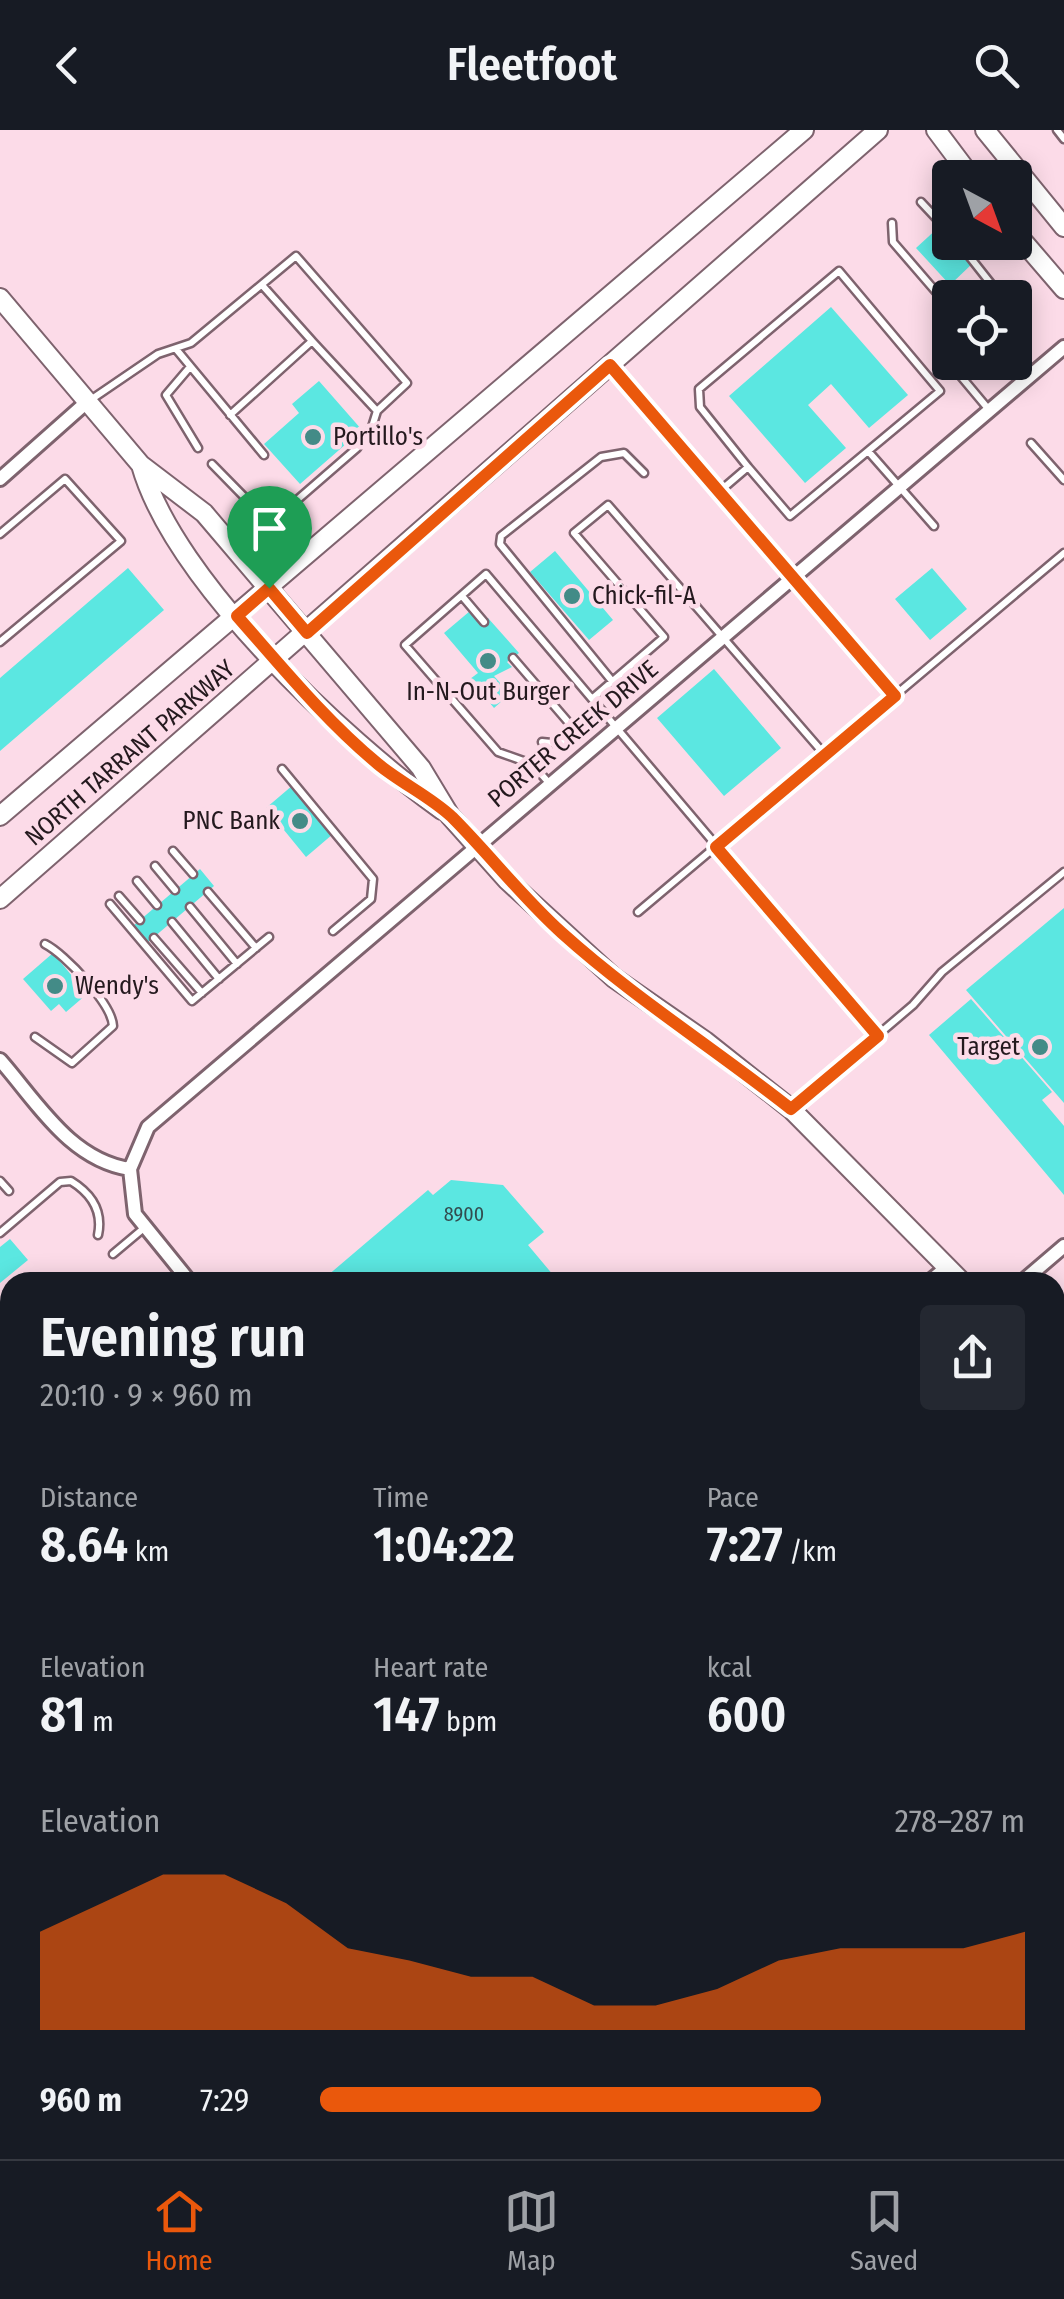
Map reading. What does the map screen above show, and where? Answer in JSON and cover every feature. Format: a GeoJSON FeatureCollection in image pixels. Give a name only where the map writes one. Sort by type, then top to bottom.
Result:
{"type":"FeatureCollection","features":[{"type":"Feature","properties":{"kind":"main road","name":"NORTH TARRANT PARKWAY"},"geometry":{"type":"LineString","coordinates":[[0,816],[804,130]]}},
{"type":"Feature","properties":{"kind":"main road","name":"NORTH TARRANT PARKWAY"},"geometry":{"type":"LineString","coordinates":[[0,899],[878,130]]}},
{"type":"Feature","properties":{"kind":"main road"},"geometry":{"type":"LineString","coordinates":[[936,130],[958,160]]}},
{"type":"Feature","properties":{"kind":"main road"},"geometry":{"type":"LineString","coordinates":[[985,130],[1064,228]]}},
{"type":"Feature","properties":{"kind":"main road"},"geometry":{"type":"LineString","coordinates":[[1032,252],[1064,289]]}},
{"type":"Feature","properties":{"kind":"main road"},"geometry":{"type":"LineString","coordinates":[[0,298],[141,464],[204,513],[421,768],[450,816],[546,919],[614,978],[705,1041],[791,1109],[951,1272]]}},
{"type":"Feature","properties":{"kind":"main road"},"geometry":{"type":"LineString","coordinates":[[141,464],[149,492],[169,530],[237,616],[335,726],[380,766],[450,816]]}},
{"type":"Feature","properties":{"kind":"street","name":"PORTER CREEK DRIVE"},"geometry":{"type":"LineString","coordinates":[[130,1169],[148,1127],[1064,348]]}},
{"type":"Feature","properties":{"kind":"street"},"geometry":{"type":"LineString","coordinates":[[0,479],[88,401]]}},
{"type":"Feature","properties":{"kind":"street"},"geometry":{"type":"LineString","coordinates":[[0,1060],[76,1147],[109,1166],[130,1169],[135,1214],[181,1272]]}},
{"type":"Feature","properties":{"kind":"street"},"geometry":{"type":"LineString","coordinates":[[1034,1272],[1064,1246]]}},
{"type":"Feature","properties":{"kind":"street"},"geometry":{"type":"LineString","coordinates":[[941,1272],[946,1268]]}},
{"type":"Feature","properties":{"kind":"lane"},"geometry":{"type":"LineString","coordinates":[[1057,130],[1064,139]]}},
{"type":"Feature","properties":{"kind":"lane"},"geometry":{"type":"LineString","coordinates":[[921,202],[932,214]]}},
{"type":"Feature","properties":{"kind":"lane"},"geometry":{"type":"LineString","coordinates":[[892,224],[893,242],[932,287]]}},
{"type":"Feature","properties":{"kind":"lane"},"geometry":{"type":"LineString","coordinates":[[88,401],[158,354],[207,332],[296,256],[408,383],[377,412],[372,428],[357,448],[289,507],[272,514],[258,511],[212,464]]}},
{"type":"Feature","properties":{"kind":"lane"},"geometry":{"type":"LineString","coordinates":[[973,260],[989,280]]}},
{"type":"Feature","properties":{"kind":"lane"},"geometry":{"type":"LineString","coordinates":[[838,271],[940,391],[790,516],[748,467],[700,408],[698,390],[838,271]]}},
{"type":"Feature","properties":{"kind":"lane"},"geometry":{"type":"LineString","coordinates":[[262,285],[377,412]]}},
{"type":"Feature","properties":{"kind":"lane"},"geometry":{"type":"LineString","coordinates":[[230,414],[312,341]]}},
{"type":"Feature","properties":{"kind":"lane"},"geometry":{"type":"LineString","coordinates":[[176,349],[264,455]]}},
{"type":"Feature","properties":{"kind":"lane"},"geometry":{"type":"LineString","coordinates":[[610,365],[895,696]]}},
{"type":"Feature","properties":{"kind":"lane"},"geometry":{"type":"LineString","coordinates":[[189,368],[166,395],[198,448]]}},
{"type":"Feature","properties":{"kind":"lane"},"geometry":{"type":"LineString","coordinates":[[964,380],[990,411]]}},
{"type":"Feature","properties":{"kind":"lane"},"geometry":{"type":"LineString","coordinates":[[1031,443],[1064,480]]}},
{"type":"Feature","properties":{"kind":"lane"},"geometry":{"type":"LineString","coordinates":[[868,451],[934,526]]}},
{"type":"Feature","properties":{"kind":"lane"},"geometry":{"type":"LineString","coordinates":[[612,681],[500,544],[501,536],[610,452],[624,453],[644,472]]}},
{"type":"Feature","properties":{"kind":"lane"},"geometry":{"type":"LineString","coordinates":[[720,490],[748,467]]}},
{"type":"Feature","properties":{"kind":"lane"},"geometry":{"type":"LineString","coordinates":[[0,534],[65,479],[121,541],[0,642]]}},
{"type":"Feature","properties":{"kind":"lane"},"geometry":{"type":"LineString","coordinates":[[593,698],[664,637],[574,534],[608,505],[825,755]]}},
{"type":"Feature","properties":{"kind":"lane"},"geometry":{"type":"LineString","coordinates":[[638,912],[1064,553]]}},
{"type":"Feature","properties":{"kind":"lane"},"geometry":{"type":"LineString","coordinates":[[551,784],[532,764],[498,752],[405,645],[486,574],[878,1036]]}},
{"type":"Feature","properties":{"kind":"lane"},"geometry":{"type":"LineString","coordinates":[[461,596],[484,622]]}},
{"type":"Feature","properties":{"kind":"lane"},"geometry":{"type":"LineString","coordinates":[[512,658],[569,723],[571,730],[560,744],[542,742]]}},
{"type":"Feature","properties":{"kind":"lane"},"geometry":{"type":"LineString","coordinates":[[282,769],[374,879],[371,899],[333,932]]}},
{"type":"Feature","properties":{"kind":"lane"},"geometry":{"type":"LineString","coordinates":[[174,850],[194,874]]}},
{"type":"Feature","properties":{"kind":"lane"},"geometry":{"type":"LineString","coordinates":[[155,866],[176,890]]}},
{"type":"Feature","properties":{"kind":"lane"},"geometry":{"type":"LineString","coordinates":[[791,1109],[878,1036],[942,972],[1064,872]]}},
{"type":"Feature","properties":{"kind":"lane"},"geometry":{"type":"LineString","coordinates":[[137,881],[158,905]]}},
{"type":"Feature","properties":{"kind":"lane"},"geometry":{"type":"LineString","coordinates":[[208,892],[256,948]]}},
{"type":"Feature","properties":{"kind":"lane"},"geometry":{"type":"LineString","coordinates":[[119,896],[140,920]]}},
{"type":"Feature","properties":{"kind":"lane"},"geometry":{"type":"LineString","coordinates":[[110,904],[192,1001],[269,937]]}},
{"type":"Feature","properties":{"kind":"lane"},"geometry":{"type":"LineString","coordinates":[[190,907],[238,964]]}},
{"type":"Feature","properties":{"kind":"lane"},"geometry":{"type":"LineString","coordinates":[[172,922],[220,978]]}},
{"type":"Feature","properties":{"kind":"lane"},"geometry":{"type":"LineString","coordinates":[[154,938],[202,993]]}},
{"type":"Feature","properties":{"kind":"lane"},"geometry":{"type":"LineString","coordinates":[[36,1036],[72,1063],[113,1026],[108,1008],[61,954],[45,944]]}},
{"type":"Feature","properties":{"kind":"lane"},"geometry":{"type":"LineString","coordinates":[[0,1181],[9,1192]]}},
{"type":"Feature","properties":{"kind":"lane"},"geometry":{"type":"LineString","coordinates":[[0,1233],[60,1182],[71,1181],[90,1196],[99,1210],[98,1235]]}},
{"type":"Feature","properties":{"kind":"lane"},"geometry":{"type":"LineString","coordinates":[[114,1254],[144,1228]]}},
{"type":"Feature","properties":{"kind":"building"},"geometry":{"type":"Polygon","coordinates":[[[932,233],[932,260],[973,263],[955,280],[945,280],[916,248],[932,233]]]}},
{"type":"Feature","properties":{"kind":"building"},"geometry":{"type":"Polygon","coordinates":[[[831,307],[908,395],[869,428],[831,384],[808,405],[846,448],[805,483],[729,396],[831,307]]]}},
{"type":"Feature","properties":{"kind":"building","name":"Portillo's"},"geometry":{"type":"Polygon","coordinates":[[[319,381],[362,430],[300,484],[264,444],[299,413],[292,404],[319,381]]]}},
{"type":"Feature","properties":{"kind":"building","name":"Chick-fil-A"},"geometry":{"type":"Polygon","coordinates":[[[555,551],[613,620],[589,640],[530,572],[555,551]]]}},
{"type":"Feature","properties":{"kind":"building"},"geometry":{"type":"Polygon","coordinates":[[[128,568],[164,610],[0,751],[0,678],[128,568]]]}},
{"type":"Feature","properties":{"kind":"building"},"geometry":{"type":"Polygon","coordinates":[[[932,568],[967,609],[930,640],[895,599],[932,568]]]}},
{"type":"Feature","properties":{"kind":"building","name":"In-N-Out Burger"},"geometry":{"type":"Polygon","coordinates":[[[470,611],[481,624],[488,618],[519,653],[507,662],[512,667],[494,676],[510,694],[494,708],[470,679],[478,673],[444,633],[470,611]]]}},
{"type":"Feature","properties":{"kind":"building"},"geometry":{"type":"Polygon","coordinates":[[[714,669],[781,748],[724,796],[657,718],[714,669]]]}},
{"type":"Feature","properties":{"kind":"building","name":"PNC Bank"},"geometry":{"type":"Polygon","coordinates":[[[293,785],[333,834],[306,857],[266,808],[293,785]]]}},
{"type":"Feature","properties":{"kind":"building"},"geometry":{"type":"Polygon","coordinates":[[[200,869],[214,886],[147,943],[133,926],[200,869]]]}},
{"type":"Feature","properties":{"kind":"building","name":"Target"},"geometry":{"type":"Polygon","coordinates":[[[1064,908],[1064,1103],[966,990],[1064,908]]]}},
{"type":"Feature","properties":{"kind":"building","name":"Wendy's"},"geometry":{"type":"Polygon","coordinates":[[[53,953],[87,994],[66,1012],[59,1004],[51,1011],[23,979],[53,953]]]}},
{"type":"Feature","properties":{"kind":"building"},"geometry":{"type":"Polygon","coordinates":[[[971,999],[1052,1092],[1042,1100],[1064,1126],[1064,1195],[929,1035],[971,999]]]}},
{"type":"Feature","properties":{"kind":"building"},"geometry":{"type":"Polygon","coordinates":[[[451,1180],[503,1185],[544,1232],[528,1245],[551,1272],[332,1272],[428,1190],[433,1195],[451,1180]]]}},
{"type":"Feature","properties":{"kind":"building"},"geometry":{"type":"Polygon","coordinates":[[[10,1239],[28,1260],[13,1272],[0,1272],[0,1247],[10,1239]]]}},
{"type":"Feature","properties":{"kind":"place","name":"Portillo's"},"geometry":{"type":"Point","coordinates":[313,437]}},
{"type":"Feature","properties":{"kind":"place","name":"Chick-fil-A"},"geometry":{"type":"Point","coordinates":[572,596]}},
{"type":"Feature","properties":{"kind":"place","name":"In-N-Out Burger"},"geometry":{"type":"Point","coordinates":[488,661]}},
{"type":"Feature","properties":{"kind":"place","name":"PNC Bank"},"geometry":{"type":"Point","coordinates":[300,821]}},
{"type":"Feature","properties":{"kind":"place","name":"Wendy's"},"geometry":{"type":"Point","coordinates":[55,986]}},
{"type":"Feature","properties":{"kind":"place","name":"Target"},"geometry":{"type":"Point","coordinates":[1040,1047]}},
{"type":"Feature","properties":{"kind":"route"},"geometry":{"type":"LineString","coordinates":[[610,365],[895,696],[716,847],[878,1036],[791,1109],[705,1041],[614,978],[506,880],[450,816],[380,766],[335,726],[237,616],[269,588],[307,633],[610,365]]}}]}
